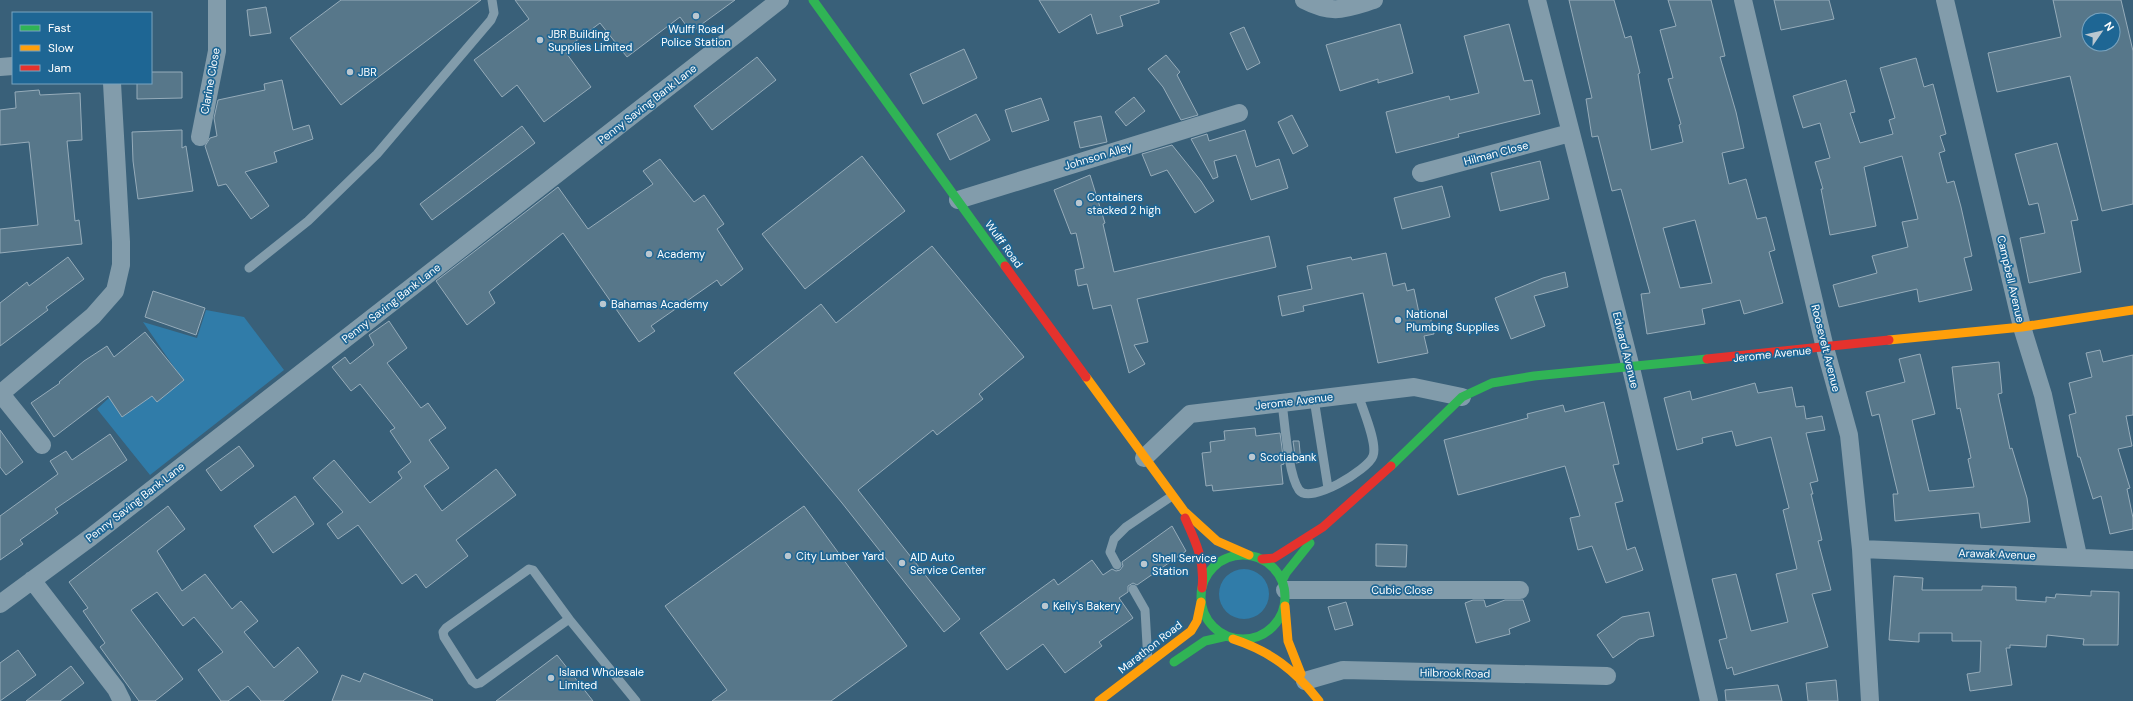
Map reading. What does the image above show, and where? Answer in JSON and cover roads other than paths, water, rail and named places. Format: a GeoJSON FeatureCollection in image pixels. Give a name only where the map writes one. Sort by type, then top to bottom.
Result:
{"type":"FeatureCollection","features":[{"type":"Feature","properties":{"kind":"main road","name":"Wulff Road"},"geometry":{"type":"LineString","coordinates":[[813,0],[1174,499],[1189,524],[1198,547],[1204,572],[1201,598]]}},
{"type":"Feature","properties":{"kind":"main road","name":"Jerome Avenue"},"geometry":{"type":"LineString","coordinates":[[1262,559],[1274,558],[1323,527],[1389,468],[1462,397],[1492,383],[1534,376],[1630,368],[2022,327],[2133,310]]}},
{"type":"Feature","properties":{"kind":"main road","name":"Wulff Road"},"geometry":{"type":"LineString","coordinates":[[1174,499],[1202,530],[1218,542],[1235,551],[1249,555]]}},
{"type":"Feature","properties":{"kind":"main road","name":"Jerome Avenue"},"geometry":{"type":"LineString","coordinates":[[1284,592],[1288,570],[1323,527]]}},
{"type":"Feature","properties":{"kind":"main road"},"geometry":{"type":"LineString","coordinates":[[1305,682],[1290,653],[1286,638],[1284,592],[1274,568],[1262,559],[1249,555],[1235,556],[1222,561],[1211,570],[1204,582],[1201,598],[1210,622],[1219,632],[1230,638],[1256,646],[1274,655],[1290,667],[1305,682],[1319,701]]}},
{"type":"Feature","properties":{"kind":"main road"},"geometry":{"type":"LineString","coordinates":[[1165,668],[1199,645],[1216,637],[1247,640],[1260,636],[1271,629],[1280,619],[1284,592]]}},
{"type":"Feature","properties":{"kind":"main road","name":"Marathon Road"},"geometry":{"type":"LineString","coordinates":[[1099,701],[1195,627],[1200,615],[1201,598]]}},
{"type":"Feature","properties":{"kind":"street","name":"Clarine Close"},"geometry":{"type":"LineString","coordinates":[[200,137],[217,51],[217,0]]}},
{"type":"Feature","properties":{"kind":"street","name":"Penny Saving Bank Lane"},"geometry":{"type":"LineString","coordinates":[[0,604],[91,537],[780,0]]}},
{"type":"Feature","properties":{"kind":"street"},"geometry":{"type":"LineString","coordinates":[[1304,0],[1319,8],[1340,10],[1374,0]]}},
{"type":"Feature","properties":{"kind":"street","name":"Edward Avenue"},"geometry":{"type":"LineString","coordinates":[[1537,0],[1630,368],[1709,701]]}},
{"type":"Feature","properties":{"kind":"street","name":"Roosevelt Avenue"},"geometry":{"type":"LineString","coordinates":[[1743,0],[1825,348],[1849,435],[1861,549],[1870,701]]}},
{"type":"Feature","properties":{"kind":"street","name":"Campbell Avenue"},"geometry":{"type":"LineString","coordinates":[[1945,0],[2022,327],[2043,395],[2078,556]]}},
{"type":"Feature","properties":{"kind":"street"},"geometry":{"type":"LineString","coordinates":[[0,67],[12,66]]}},
{"type":"Feature","properties":{"kind":"street"},"geometry":{"type":"LineString","coordinates":[[42,445],[0,393],[93,316],[115,291],[121,265],[121,242],[112,84]]}},
{"type":"Feature","properties":{"kind":"street","name":"Johnson Alley"},"geometry":{"type":"LineString","coordinates":[[958,200],[1239,113]]}},
{"type":"Feature","properties":{"kind":"street","name":"Hilman Close"},"geometry":{"type":"LineString","coordinates":[[1421,173],[1570,133]]}},
{"type":"Feature","properties":{"kind":"street","name":"Jerome Avenue"},"geometry":{"type":"LineString","coordinates":[[1144,458],[1190,414],[1414,387],[1462,397]]}},
{"type":"Feature","properties":{"kind":"street","name":"Arawak Avenue"},"geometry":{"type":"LineString","coordinates":[[1861,549],[2078,556],[2133,560]]}},
{"type":"Feature","properties":{"kind":"street"},"geometry":{"type":"LineString","coordinates":[[32,580],[116,689],[122,701]]}},
{"type":"Feature","properties":{"kind":"street","name":"Cubic Close"},"geometry":{"type":"LineString","coordinates":[[1284,592],[1520,590]]}},
{"type":"Feature","properties":{"kind":"street","name":"Hilbrook Road"},"geometry":{"type":"LineString","coordinates":[[1305,682],[1344,670],[1607,676]]}},
{"type":"Feature","properties":{"kind":"lane"},"geometry":{"type":"LineString","coordinates":[[250,268],[308,221],[377,154],[491,20],[494,13],[492,0]]}},
{"type":"Feature","properties":{"kind":"lane"},"geometry":{"type":"LineString","coordinates":[[1282,403],[1294,479],[1300,491],[1305,494],[1314,494],[1345,480],[1367,464],[1374,456],[1374,445],[1358,394]]}},
{"type":"Feature","properties":{"kind":"lane"},"geometry":{"type":"LineString","coordinates":[[1314,399],[1328,488]]}},
{"type":"Feature","properties":{"kind":"lane"},"geometry":{"type":"LineString","coordinates":[[1117,565],[1110,552],[1114,539],[1126,527],[1174,499]]}},
{"type":"Feature","properties":{"kind":"lane"},"geometry":{"type":"LineString","coordinates":[[569,619],[480,683],[476,684],[472,681],[444,637],[443,632],[446,628],[529,569],[533,570],[569,619],[636,701]]}},
{"type":"Feature","properties":{"kind":"lane"},"geometry":{"type":"LineString","coordinates":[[1133,589],[1145,610],[1148,663]]}},
{"type":"Feature","properties":{"kind":"place","name":"Wulff Road Police Station"},"geometry":{"type":"Point","coordinates":[696,16]}},
{"type":"Feature","properties":{"kind":"place","name":"JBR Building Supplies Limited"},"geometry":{"type":"Point","coordinates":[540,40]}},
{"type":"Feature","properties":{"kind":"place","name":"JBR"},"geometry":{"type":"Point","coordinates":[350,72]}},
{"type":"Feature","properties":{"kind":"place","name":"Containers stacked 2 high"},"geometry":{"type":"Point","coordinates":[1079,203]}},
{"type":"Feature","properties":{"kind":"place","name":"Academy"},"geometry":{"type":"Point","coordinates":[649,254]}},
{"type":"Feature","properties":{"kind":"place","name":"Bahamas Academy"},"geometry":{"type":"Point","coordinates":[603,304]}},
{"type":"Feature","properties":{"kind":"place","name":"National Plumbing Supplies"},"geometry":{"type":"Point","coordinates":[1398,320]}},
{"type":"Feature","properties":{"kind":"place","name":"Scotiabank"},"geometry":{"type":"Point","coordinates":[1252,457]}},
{"type":"Feature","properties":{"kind":"place","name":"City Lumber Yard"},"geometry":{"type":"Point","coordinates":[788,556]}},
{"type":"Feature","properties":{"kind":"place","name":"AID Auto Service Center"},"geometry":{"type":"Point","coordinates":[902,563]}},
{"type":"Feature","properties":{"kind":"place","name":"Shell Service Station"},"geometry":{"type":"Point","coordinates":[1144,564]}},
{"type":"Feature","properties":{"kind":"place","name":"Kelly's Bakery"},"geometry":{"type":"Point","coordinates":[1045,606]}},
{"type":"Feature","properties":{"kind":"place","name":"Island Wholesale Limited"},"geometry":{"type":"Point","coordinates":[551,678]}}]}
